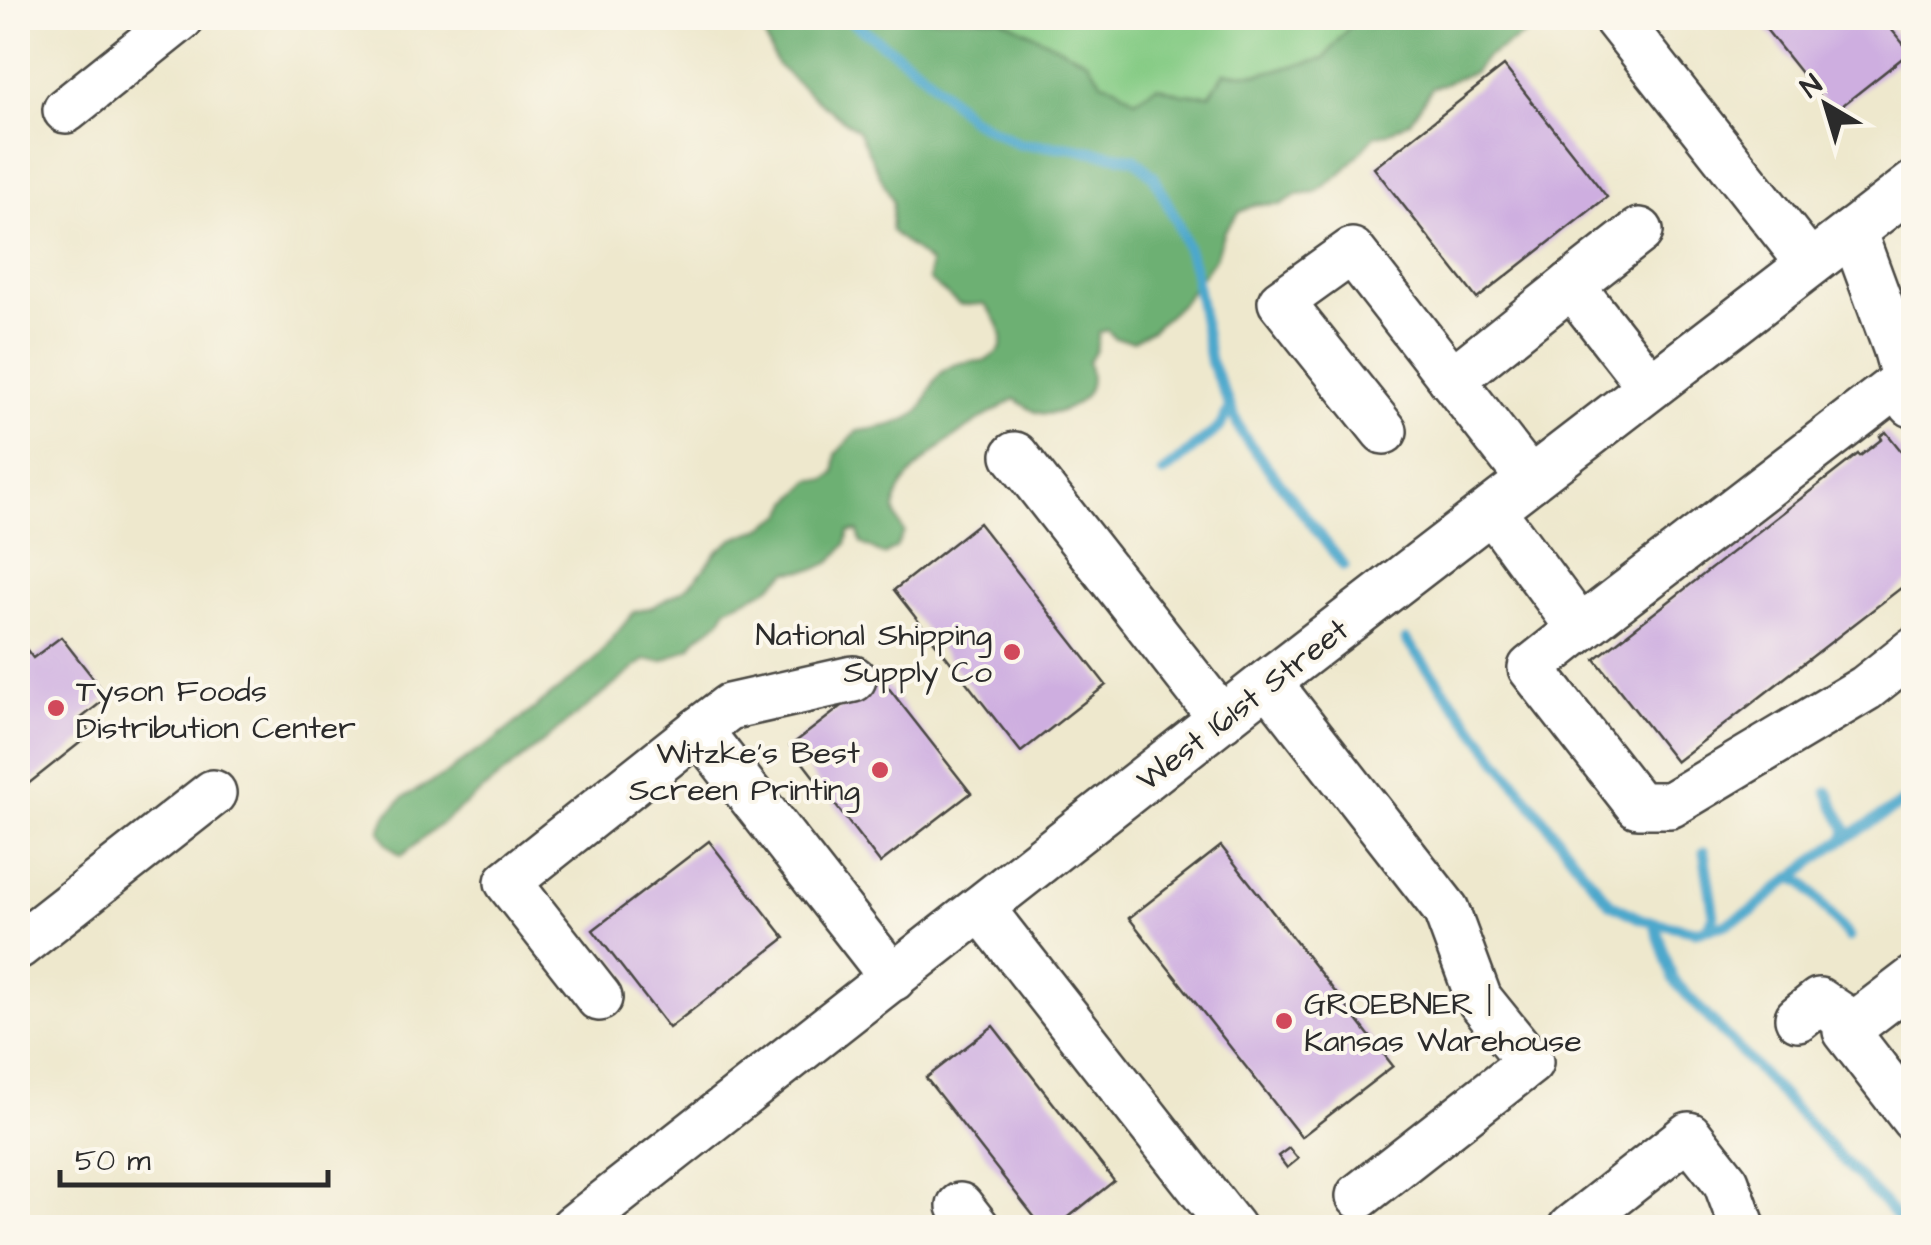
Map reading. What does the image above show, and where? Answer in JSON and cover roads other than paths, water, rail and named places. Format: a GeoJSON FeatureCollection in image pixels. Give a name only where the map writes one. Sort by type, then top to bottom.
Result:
{"type":"FeatureCollection","features":[{"type":"Feature","properties":{"kind":"street"},"geometry":{"type":"LineString","coordinates":[[66,110],[181,18]]}},
{"type":"Feature","properties":{"kind":"street"},"geometry":{"type":"LineString","coordinates":[[1616,18],[1810,264]]}},
{"type":"Feature","properties":{"kind":"street","name":"West 161st Street"},"geometry":{"type":"LineString","coordinates":[[573,1228],[1268,682],[1914,184]]}},
{"type":"Feature","properties":{"kind":"street"},"geometry":{"type":"LineString","coordinates":[[1452,380],[1640,231]]}},
{"type":"Feature","properties":{"kind":"street"},"geometry":{"type":"LineString","coordinates":[[1853,231],[1911,387],[1580,628],[1531,668],[1638,805],[1670,805],[1866,688],[1914,650]]}},
{"type":"Feature","properties":{"kind":"street"},"geometry":{"type":"LineString","coordinates":[[1384,431],[1280,302],[1352,250],[1530,480]]}},
{"type":"Feature","properties":{"kind":"street"},"geometry":{"type":"LineString","coordinates":[[1571,285],[1650,386]]}},
{"type":"Feature","properties":{"kind":"street"},"geometry":{"type":"LineString","coordinates":[[1014,454],[1222,719]]}},
{"type":"Feature","properties":{"kind":"street"},"geometry":{"type":"LineString","coordinates":[[1492,510],[1580,628]]}},
{"type":"Feature","properties":{"kind":"street"},"geometry":{"type":"LineString","coordinates":[[599,998],[508,882],[729,707],[853,679]]}},
{"type":"Feature","properties":{"kind":"street"},"geometry":{"type":"LineString","coordinates":[[1268,682],[1446,910],[1478,1000],[1530,1062],[1359,1196]]}},
{"type":"Feature","properties":{"kind":"street"},"geometry":{"type":"LineString","coordinates":[[699,730],[893,978]]}},
{"type":"Feature","properties":{"kind":"street"},"geometry":{"type":"LineString","coordinates":[[18,946],[213,793]]}},
{"type":"Feature","properties":{"kind":"street"},"geometry":{"type":"LineString","coordinates":[[981,908],[1232,1228]]}},
{"type":"Feature","properties":{"kind":"street"},"geometry":{"type":"LineString","coordinates":[[1914,979],[1846,1032],[1914,1119]]}},
{"type":"Feature","properties":{"kind":"street"},"geometry":{"type":"LineString","coordinates":[[1798,1018],[1819,1001],[1854,1024]]}},
{"type":"Feature","properties":{"kind":"street"},"geometry":{"type":"LineString","coordinates":[[1570,1228],[1689,1135],[1726,1182],[1742,1228]]}},
{"type":"Feature","properties":{"kind":"waterway"},"geometry":{"type":"LineString","coordinates":[[847,18],[922,72],[971,119],[1019,144],[1067,147],[1135,159],[1154,177],[1193,264],[1210,360],[1242,434],[1344,566]]}},
{"type":"Feature","properties":{"kind":"waterway"},"geometry":{"type":"LineString","coordinates":[[1163,473],[1220,427],[1230,406]]}},
{"type":"Feature","properties":{"kind":"waterway"},"geometry":{"type":"LineString","coordinates":[[1406,640],[1583,871],[1611,904],[1641,919],[1695,931],[1724,925],[1752,911],[1836,844],[1914,796]]}},
{"type":"Feature","properties":{"kind":"waterway"},"geometry":{"type":"LineString","coordinates":[[1828,792],[1847,830],[1844,839]]}},
{"type":"Feature","properties":{"kind":"waterway"},"geometry":{"type":"LineString","coordinates":[[1704,852],[1714,916],[1707,928]]}},
{"type":"Feature","properties":{"kind":"waterway"},"geometry":{"type":"LineString","coordinates":[[1792,877],[1804,883],[1849,937]]}},
{"type":"Feature","properties":{"kind":"waterway"},"geometry":{"type":"LineString","coordinates":[[1654,923],[1673,979],[1907,1228]]}},
{"type":"Feature","properties":{"kind":"place","name":"National Shipping Supply Co"},"geometry":{"type":"Point","coordinates":[1012,652]}},
{"type":"Feature","properties":{"kind":"place","name":"Tyson Foods Distribution Center"},"geometry":{"type":"Point","coordinates":[56,708]}},
{"type":"Feature","properties":{"kind":"place","name":"Witzke's Best Screen Printing"},"geometry":{"type":"Point","coordinates":[880,770]}},
{"type":"Feature","properties":{"kind":"place","name":"GROEBNER | Kansas Warehouse"},"geometry":{"type":"Point","coordinates":[1284,1021]}}]}
